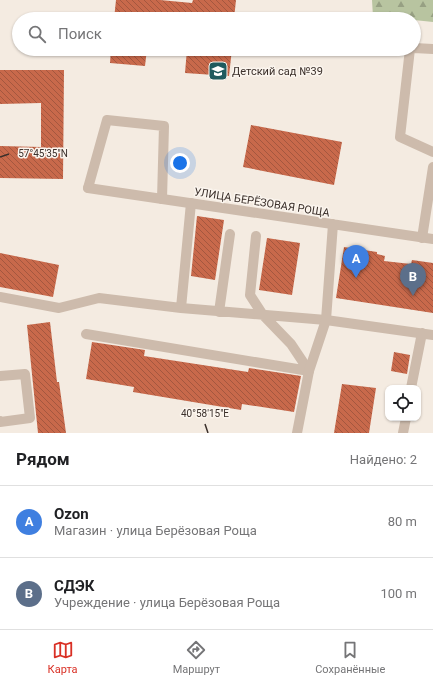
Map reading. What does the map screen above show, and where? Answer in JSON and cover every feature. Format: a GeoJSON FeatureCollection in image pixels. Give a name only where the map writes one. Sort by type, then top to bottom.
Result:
{"type":"FeatureCollection","features":[{"type":"Feature","properties":{"kind":"street"},"geometry":{"type":"LineString","coordinates":[[421,48],[433,49]]}},
{"type":"Feature","properties":{"kind":"street"},"geometry":{"type":"LineString","coordinates":[[409,56],[400,137],[433,152]]}},
{"type":"Feature","properties":{"kind":"street","name":"УЛИЦА БЕРЁЗОВАЯ РОЩА"},"geometry":{"type":"LineString","coordinates":[[162,199],[164,126],[106,120],[88,188],[422,238],[433,239]]}},
{"type":"Feature","properties":{"kind":"street"},"geometry":{"type":"LineString","coordinates":[[422,238],[433,167]]}},
{"type":"Feature","properties":{"kind":"street"},"geometry":{"type":"LineString","coordinates":[[181,308],[191,203]]}},
{"type":"Feature","properties":{"kind":"street"},"geometry":{"type":"LineString","coordinates":[[297,433],[309,371],[326,320],[333,224]]}},
{"type":"Feature","properties":{"kind":"street"},"geometry":{"type":"LineString","coordinates":[[219,312],[230,234]]}},
{"type":"Feature","properties":{"kind":"street"},"geometry":{"type":"LineString","coordinates":[[256,236],[250,295],[264,315],[291,344],[309,371]]}},
{"type":"Feature","properties":{"kind":"street"},"geometry":{"type":"LineString","coordinates":[[0,297],[59,308],[99,298],[219,312],[326,320],[433,335]]}},
{"type":"Feature","properties":{"kind":"street"},"geometry":{"type":"LineString","coordinates":[[412,385],[422,333]]}},
{"type":"Feature","properties":{"kind":"street"},"geometry":{"type":"LineString","coordinates":[[86,334],[309,371]]}},
{"type":"Feature","properties":{"kind":"street"},"geometry":{"type":"LineString","coordinates":[[0,376],[25,374],[30,418],[0,421]]}},
{"type":"Feature","properties":{"kind":"street"},"geometry":{"type":"LineString","coordinates":[[403,433],[405,421]]}},
{"type":"Feature","properties":{"kind":"green space"},"geometry":{"type":"Polygon","coordinates":[[[372,0],[433,0],[433,22],[421,21],[421,12],[373,12],[372,0]]]}},
{"type":"Feature","properties":{"kind":"building"},"geometry":{"type":"Polygon","coordinates":[[[116,0],[160,0],[192,3],[193,0],[236,0],[235,12],[115,12],[116,0]]]}},
{"type":"Feature","properties":{"kind":"building"},"geometry":{"type":"Polygon","coordinates":[[[110,56],[146,56],[145,66],[110,63],[110,56]]]}},
{"type":"Feature","properties":{"kind":"building"},"geometry":{"type":"Polygon","coordinates":[[[186,56],[231,56],[229,76],[185,73],[186,56]]]}},
{"type":"Feature","properties":{"kind":"building"},"geometry":{"type":"Polygon","coordinates":[[[0,70],[64,70],[63,179],[0,178],[0,146],[41,147],[41,103],[0,104],[0,70]]]}},
{"type":"Feature","properties":{"kind":"building"},"geometry":{"type":"Polygon","coordinates":[[[251,125],[342,142],[334,185],[243,167],[251,125]]]}},
{"type":"Feature","properties":{"kind":"building"},"geometry":{"type":"Polygon","coordinates":[[[197,216],[224,220],[215,280],[191,276],[197,216]]]}},
{"type":"Feature","properties":{"kind":"building"},"geometry":{"type":"Polygon","coordinates":[[[267,238],[300,243],[292,295],[259,290],[267,238]]]}},
{"type":"Feature","properties":{"kind":"building"},"geometry":{"type":"Polygon","coordinates":[[[344,247],[377,252],[377,254],[385,256],[384,261],[411,264],[412,260],[433,263],[433,313],[336,298],[344,247]]]}},
{"type":"Feature","properties":{"kind":"building"},"geometry":{"type":"Polygon","coordinates":[[[0,253],[59,265],[53,297],[0,287],[0,253]]]}},
{"type":"Feature","properties":{"kind":"building"},"geometry":{"type":"Polygon","coordinates":[[[50,322],[57,382],[59,382],[66,433],[38,433],[27,325],[50,322]]]}},
{"type":"Feature","properties":{"kind":"building"},"geometry":{"type":"Polygon","coordinates":[[[92,342],[145,350],[144,356],[248,372],[249,368],[301,376],[294,412],[242,404],[241,410],[133,392],[134,387],[86,379],[92,342]]]}},
{"type":"Feature","properties":{"kind":"building"},"geometry":{"type":"Polygon","coordinates":[[[394,352],[410,355],[407,374],[391,371],[394,352]]]}},
{"type":"Feature","properties":{"kind":"building"},"geometry":{"type":"Polygon","coordinates":[[[342,384],[376,388],[369,433],[334,433],[342,384]]]}},
{"type":"Feature","properties":{"kind":"place","name":"Детский сад №39"},"geometry":{"type":"Point","coordinates":[218,71]}},
{"type":"Feature","properties":{"kind":"place","name":"Ozon"},"geometry":{"type":"Point","coordinates":[356,278]}},
{"type":"Feature","properties":{"kind":"place","name":"СДЭК"},"geometry":{"type":"Point","coordinates":[413,296]}}]}
